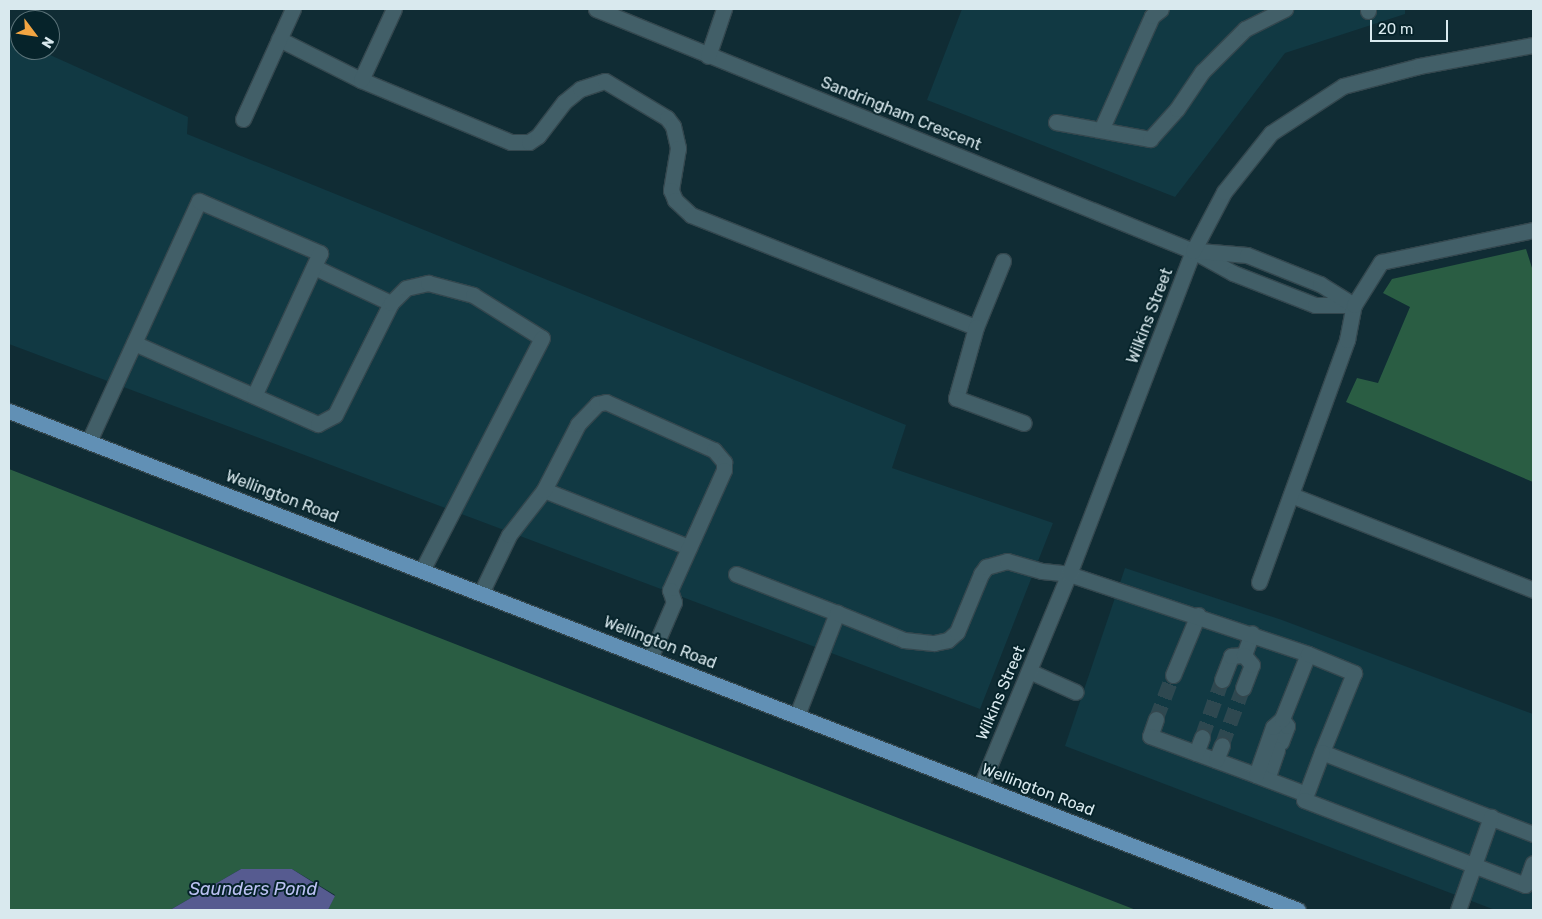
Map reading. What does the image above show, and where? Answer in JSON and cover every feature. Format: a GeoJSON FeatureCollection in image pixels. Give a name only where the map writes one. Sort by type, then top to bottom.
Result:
{"type":"FeatureCollection","features":[{"type":"Feature","properties":{"kind":"main road","name":"Wellington Road"},"geometry":{"type":"LineString","coordinates":[[9,410],[1298,910]]}},
{"type":"Feature","properties":{"kind":"street"},"geometry":{"type":"LineString","coordinates":[[243,119],[293,9]]}},
{"type":"Feature","properties":{"kind":"street"},"geometry":{"type":"LineString","coordinates":[[361,80],[394,9]]}},
{"type":"Feature","properties":{"kind":"street","name":"Sandringham Crescent"},"geometry":{"type":"LineString","coordinates":[[596,9],[1192,251]]}},
{"type":"Feature","properties":{"kind":"street"},"geometry":{"type":"LineString","coordinates":[[708,56],[724,9]]}},
{"type":"Feature","properties":{"kind":"street"},"geometry":{"type":"LineString","coordinates":[[1101,130],[1148,25],[1161,9]]}},
{"type":"Feature","properties":{"kind":"street"},"geometry":{"type":"LineString","coordinates":[[1056,122],[1150,139],[1177,109],[1202,72],[1246,29],[1285,9]]}},
{"type":"Feature","properties":{"kind":"street"},"geometry":{"type":"LineString","coordinates":[[279,39],[361,80],[511,142],[520,143],[538,136],[564,102],[580,89],[605,81],[667,118],[673,126],[678,148],[671,190],[675,200],[691,215],[976,327]]}},
{"type":"Feature","properties":{"kind":"street","name":"Wilkins Street"},"geometry":{"type":"LineString","coordinates":[[980,786],[1069,574],[1192,251],[1224,192],[1271,133],[1343,86],[1419,66],[1533,45]]}},
{"type":"Feature","properties":{"kind":"street"},"geometry":{"type":"LineString","coordinates":[[89,441],[200,200],[320,253],[254,396]]}},
{"type":"Feature","properties":{"kind":"street"},"geometry":{"type":"LineString","coordinates":[[1259,582],[1346,340],[1354,305],[1381,262],[1533,230]]}},
{"type":"Feature","properties":{"kind":"street"},"geometry":{"type":"LineString","coordinates":[[1192,251],[1233,273],[1315,305],[1354,305]]}},
{"type":"Feature","properties":{"kind":"street"},"geometry":{"type":"LineString","coordinates":[[1192,251],[1246,255],[1320,284],[1354,305]]}},
{"type":"Feature","properties":{"kind":"street"},"geometry":{"type":"LineString","coordinates":[[1003,262],[976,327],[956,398],[1024,423]]}},
{"type":"Feature","properties":{"kind":"street"},"geometry":{"type":"LineString","coordinates":[[314,267],[391,303]]}},
{"type":"Feature","properties":{"kind":"street"},"geometry":{"type":"LineString","coordinates":[[134,343],[318,424],[330,420],[335,415],[391,303],[406,288],[428,283],[473,295],[542,338],[422,570]]}},
{"type":"Feature","properties":{"kind":"street"},"geometry":{"type":"LineString","coordinates":[[481,593],[509,535],[544,490],[578,424],[597,404],[606,402],[722,456],[724,470],[670,590],[674,602],[650,658]]}},
{"type":"Feature","properties":{"kind":"street"},"geometry":{"type":"LineString","coordinates":[[544,490],[689,546]]}},
{"type":"Feature","properties":{"kind":"street"},"geometry":{"type":"LineString","coordinates":[[1291,495],[1533,590]]}},
{"type":"Feature","properties":{"kind":"street"},"geometry":{"type":"LineString","coordinates":[[736,574],[904,640],[941,642],[958,632],[978,580],[986,568],[1007,561],[1042,571],[1069,574],[1252,633],[1354,673],[1304,800],[1525,885],[1533,863]]}},
{"type":"Feature","properties":{"kind":"street"},"geometry":{"type":"LineString","coordinates":[[797,715],[838,613]]}},
{"type":"Feature","properties":{"kind":"street"},"geometry":{"type":"LineString","coordinates":[[1173,676],[1198,615]]}},
{"type":"Feature","properties":{"kind":"street"},"geometry":{"type":"LineString","coordinates":[[1244,655],[1252,633]]}},
{"type":"Feature","properties":{"kind":"street"},"geometry":{"type":"LineString","coordinates":[[1261,777],[1274,727],[1282,718],[1308,654]]}},
{"type":"Feature","properties":{"kind":"street"},"geometry":{"type":"LineString","coordinates":[[1222,680],[1231,656],[1244,655]]}},
{"type":"Feature","properties":{"kind":"street"},"geometry":{"type":"LineString","coordinates":[[1243,688],[1252,665],[1244,655]]}},
{"type":"Feature","properties":{"kind":"street"},"geometry":{"type":"LineString","coordinates":[[1029,671],[1076,692]]}},
{"type":"Feature","properties":{"kind":"street"},"geometry":{"type":"LineString","coordinates":[[1261,777],[1279,746],[1287,726],[1282,718]]}},
{"type":"Feature","properties":{"kind":"street"},"geometry":{"type":"LineString","coordinates":[[1156,719],[1150,736],[1306,794]]}},
{"type":"Feature","properties":{"kind":"street"},"geometry":{"type":"LineString","coordinates":[[1196,753],[1202,737]]}},
{"type":"Feature","properties":{"kind":"street"},"geometry":{"type":"LineString","coordinates":[[1216,760],[1222,745]]}},
{"type":"Feature","properties":{"kind":"street"},"geometry":{"type":"LineString","coordinates":[[1322,752],[1533,834]]}},
{"type":"Feature","properties":{"kind":"street"},"geometry":{"type":"LineString","coordinates":[[1458,910],[1491,817]]}},
{"type":"Feature","properties":{"kind":"shaded area"},"geometry":{"type":"Polygon","coordinates":[[[962,9],[1405,9],[1405,14],[1285,53],[1175,197],[927,100],[962,9]]]}},
{"type":"Feature","properties":{"kind":"shaded area"},"geometry":{"type":"Polygon","coordinates":[[[9,36],[10,60],[60,59],[188,117],[187,134],[906,425],[892,468],[1053,523],[980,709],[9,344],[9,36]]]}},
{"type":"Feature","properties":{"kind":"shaded area"},"geometry":{"type":"Polygon","coordinates":[[[1125,568],[1282,620],[1533,714],[1533,910],[1495,910],[1065,746],[1125,568]]]}},
{"type":"Feature","properties":{"kind":"green space"},"geometry":{"type":"Polygon","coordinates":[[[1526,249],[1533,271],[1533,482],[1346,402],[1357,378],[1378,383],[1410,307],[1383,293],[1392,279],[1526,249]]]}},
{"type":"Feature","properties":{"kind":"green space"},"geometry":{"type":"Polygon","coordinates":[[[9,469],[1136,910],[328,910],[335,895],[292,869],[241,869],[170,910],[9,910],[9,469]]]}},
{"type":"Feature","properties":{"kind":"water","name":"Saunders Pond"},"geometry":{"type":"Polygon","coordinates":[[[241,869],[292,869],[335,896],[328,910],[170,910],[241,869]]]}},
{"type":"Feature","properties":{"kind":"tunnel"},"geometry":{"type":"LineString","coordinates":[[1156,719],[1173,675]]}},
{"type":"Feature","properties":{"kind":"tunnel"},"geometry":{"type":"LineString","coordinates":[[1202,737],[1222,680]]}},
{"type":"Feature","properties":{"kind":"tunnel"},"geometry":{"type":"LineString","coordinates":[[1222,745],[1243,688]]}}]}
